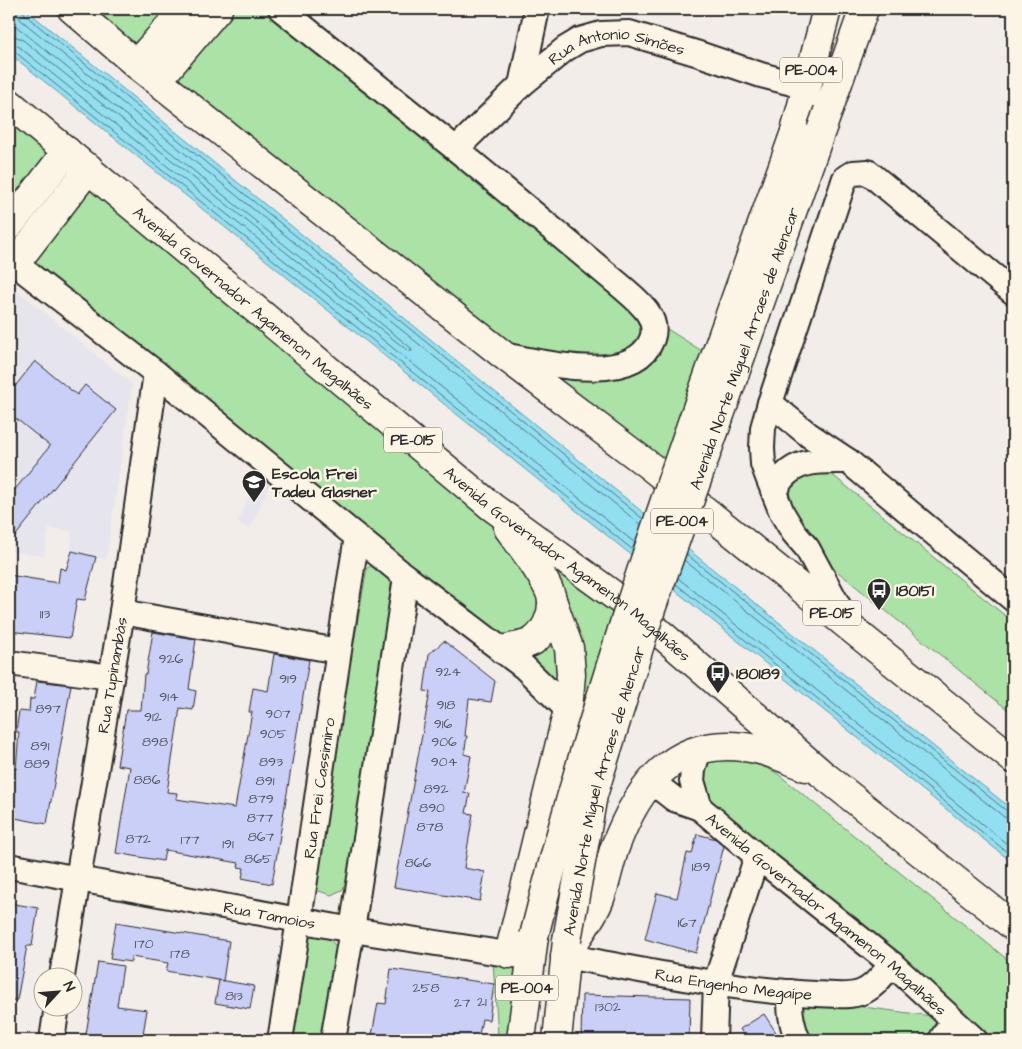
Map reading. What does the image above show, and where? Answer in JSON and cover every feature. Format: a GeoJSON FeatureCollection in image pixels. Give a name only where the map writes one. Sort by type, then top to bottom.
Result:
{"type":"FeatureCollection","features":[{"type":"Feature","properties":{"kind":"main road","name":"PE-015"},"geometry":{"type":"LineString","coordinates":[[72,9],[136,64],[502,354],[651,467],[1013,759]]}},
{"type":"Feature","properties":{"kind":"main road"},"geometry":{"type":"LineString","coordinates":[[136,64],[185,9]]}},
{"type":"Feature","properties":{"kind":"main road"},"geometry":{"type":"LineString","coordinates":[[158,80],[218,9]]}},
{"type":"Feature","properties":{"kind":"main road","name":"Avenida Norte Miguel Arraes de Alencar"},"geometry":{"type":"LineString","coordinates":[[521,1040],[524,949],[656,524],[795,132],[828,9]]}},
{"type":"Feature","properties":{"kind":"main road","name":"Avenida Norte Miguel Arraes de Alencar"},"geometry":{"type":"LineString","coordinates":[[557,1040],[566,948],[594,795],[650,609],[864,9]]}},
{"type":"Feature","properties":{"kind":"main road","name":"Avenida Governador Agamenon Magalhães"},"geometry":{"type":"LineString","coordinates":[[9,103],[492,507],[636,612],[821,773],[1013,926]]}},
{"type":"Feature","properties":{"kind":"main road"},"geometry":{"type":"LineString","coordinates":[[9,226],[67,151]]}},
{"type":"Feature","properties":{"kind":"main road"},"geometry":{"type":"LineString","coordinates":[[12,261],[89,168]]}},
{"type":"Feature","properties":{"kind":"main road"},"geometry":{"type":"LineString","coordinates":[[492,507],[528,555],[546,585],[569,648],[571,674],[568,710],[524,949]]}},
{"type":"Feature","properties":{"kind":"main road"},"geometry":{"type":"LineString","coordinates":[[503,650],[532,641],[543,630],[549,618],[552,600]]}},
{"type":"Feature","properties":{"kind":"main road"},"geometry":{"type":"LineString","coordinates":[[566,948],[598,902],[616,846],[631,812],[643,790],[660,770],[678,759],[705,748],[724,746],[746,747],[779,756],[821,773]]}},
{"type":"Feature","properties":{"kind":"street"},"geometry":{"type":"LineString","coordinates":[[281,9],[456,149],[643,305],[650,317],[654,331],[650,345],[641,354],[627,363],[613,366],[583,367],[544,363],[502,354]]}},
{"type":"Feature","properties":{"kind":"street"},"geometry":{"type":"LineString","coordinates":[[521,85],[537,9]]}},
{"type":"Feature","properties":{"kind":"street","name":"Rua Antonio Simões"},"geometry":{"type":"LineString","coordinates":[[456,149],[521,85],[565,49],[580,40],[601,34],[629,34],[699,54],[761,75],[807,87]]}},
{"type":"Feature","properties":{"kind":"street"},"geometry":{"type":"LineString","coordinates":[[850,628],[806,548],[782,513],[763,464],[762,448],[764,428],[770,403],[844,178],[860,172],[868,172],[1013,292]]}},
{"type":"Feature","properties":{"kind":"street"},"geometry":{"type":"LineString","coordinates":[[12,261],[156,373],[406,577],[524,666],[568,710]]}},
{"type":"Feature","properties":{"kind":"street","name":"Rua Tupinambás"},"geometry":{"type":"LineString","coordinates":[[64,966],[122,612],[156,373]]}},
{"type":"Feature","properties":{"kind":"street"},"geometry":{"type":"LineString","coordinates":[[770,403],[810,435],[848,461],[1013,599]]}},
{"type":"Feature","properties":{"kind":"street"},"geometry":{"type":"LineString","coordinates":[[775,495],[781,480],[790,471],[802,465],[811,461],[848,461]]}},
{"type":"Feature","properties":{"kind":"street","name":"Rua Frei Cassimiro"},"geometry":{"type":"LineString","coordinates":[[280,1040],[300,920],[338,651],[357,537]]}},
{"type":"Feature","properties":{"kind":"street"},"geometry":{"type":"LineString","coordinates":[[332,1040],[352,930],[406,577]]}},
{"type":"Feature","properties":{"kind":"street"},"geometry":{"type":"LineString","coordinates":[[122,612],[338,651]]}},
{"type":"Feature","properties":{"kind":"street"},"geometry":{"type":"LineString","coordinates":[[9,663],[111,677]]}},
{"type":"Feature","properties":{"kind":"street"},"geometry":{"type":"LineString","coordinates":[[700,808],[692,781],[697,756],[705,748]]}},
{"type":"Feature","properties":{"kind":"street"},"geometry":{"type":"LineString","coordinates":[[651,781],[674,800],[700,808]]}},
{"type":"Feature","properties":{"kind":"street","name":"Avenida Governador Agamenon Magalhães"},"geometry":{"type":"LineString","coordinates":[[700,808],[892,964],[947,1030],[975,1040]]}},
{"type":"Feature","properties":{"kind":"street"},"geometry":{"type":"LineString","coordinates":[[714,1040],[716,982],[757,856]]}},
{"type":"Feature","properties":{"kind":"street","name":"Rua Tamoios"},"geometry":{"type":"LineString","coordinates":[[9,866],[352,930],[524,949]]}},
{"type":"Feature","properties":{"kind":"street","name":"Rua Engenho Megaípe"},"geometry":{"type":"LineString","coordinates":[[566,948],[688,978],[790,992],[847,995],[861,992],[878,980],[892,964]]}},
{"type":"Feature","properties":{"kind":"street"},"geometry":{"type":"LineString","coordinates":[[790,992],[789,1011],[792,1026],[798,1040]]}},
{"type":"Feature","properties":{"kind":"street"},"geometry":{"type":"LineString","coordinates":[[52,1040],[56,1016]]}},
{"type":"Feature","properties":{"kind":"shaded area"},"geometry":{"type":"Polygon","coordinates":[[[9,284],[132,384],[106,560],[71,551],[73,531],[49,528],[44,556],[9,551],[9,284]]]}},
{"type":"Feature","properties":{"kind":"shaded area","name":"Escola Frei Tadeu Glasner"},"geometry":{"type":"Polygon","coordinates":[[[258,476],[270,483],[250,529],[238,522],[258,476]]]}},
{"type":"Feature","properties":{"kind":"green space"},"geometry":{"type":"Polygon","coordinates":[[[72,9],[271,9],[626,303],[702,351],[667,480],[72,9]]]}},
{"type":"Feature","properties":{"kind":"green space"},"geometry":{"type":"Polygon","coordinates":[[[9,103],[67,151],[9,226],[9,103]]]}},
{"type":"Feature","properties":{"kind":"green space"},"geometry":{"type":"Polygon","coordinates":[[[89,168],[619,599],[521,1038],[498,1036],[492,947],[498,946],[556,724],[554,706],[15,264],[89,168]]]}},
{"type":"Feature","properties":{"kind":"green space"},"geometry":{"type":"Polygon","coordinates":[[[824,471],[830,473],[1013,622],[1013,714],[822,559],[784,501],[792,477],[824,471]]]}},
{"type":"Feature","properties":{"kind":"green space"},"geometry":{"type":"Polygon","coordinates":[[[375,564],[392,577],[392,593],[348,880],[342,890],[331,895],[310,888],[367,568],[375,564]]]}},
{"type":"Feature","properties":{"kind":"green space"},"geometry":{"type":"Polygon","coordinates":[[[712,759],[754,764],[778,774],[1013,964],[1013,1040],[995,1040],[872,941],[699,796],[706,763],[712,759]]]}},
{"type":"Feature","properties":{"kind":"green space"},"geometry":{"type":"Polygon","coordinates":[[[314,930],[330,939],[340,952],[324,1040],[286,1040],[303,937],[314,930]]]}},
{"type":"Feature","properties":{"kind":"green space"},"geometry":{"type":"Polygon","coordinates":[[[794,998],[932,1016],[940,1019],[934,1040],[800,1040],[794,998]]]}},
{"type":"Feature","properties":{"kind":"water"},"geometry":{"type":"Polygon","coordinates":[[[9,9],[25,9],[710,567],[1013,810],[1013,863],[9,53],[9,9]]]}},
{"type":"Feature","properties":{"kind":"building"},"geometry":{"type":"Polygon","coordinates":[[[35,361],[77,395],[85,385],[116,410],[9,544],[9,497],[50,446],[9,413],[9,394],[35,361]]]}},
{"type":"Feature","properties":{"kind":"building"},"geometry":{"type":"Polygon","coordinates":[[[72,551],[96,557],[85,600],[77,599],[70,638],[9,631],[9,575],[58,583],[60,568],[66,570],[72,551]]]}},
{"type":"Feature","properties":{"kind":"building"},"geometry":{"type":"Polygon","coordinates":[[[153,632],[196,639],[189,689],[196,691],[193,710],[180,708],[167,792],[177,793],[176,799],[235,808],[252,712],[249,712],[253,688],[268,691],[274,654],[309,660],[272,884],[242,878],[244,868],[238,867],[239,863],[165,850],[163,861],[116,853],[130,767],[117,765],[126,710],[141,710],[144,674],[146,674],[153,632]]]}},
{"type":"Feature","properties":{"kind":"building"},"geometry":{"type":"Polygon","coordinates":[[[444,641],[495,681],[491,702],[469,699],[465,736],[467,736],[464,754],[471,756],[464,793],[470,794],[466,813],[473,814],[464,868],[485,872],[480,901],[394,887],[430,692],[424,691],[429,654],[444,641]]]}},
{"type":"Feature","properties":{"kind":"building"},"geometry":{"type":"Polygon","coordinates":[[[37,681],[71,685],[47,824],[9,817],[9,768],[16,769],[19,732],[16,732],[19,711],[29,712],[30,699],[34,699],[37,681]]]}},
{"type":"Feature","properties":{"kind":"building"},"geometry":{"type":"Polygon","coordinates":[[[697,834],[716,839],[724,846],[696,953],[645,939],[657,893],[677,898],[687,853],[692,854],[697,834]]]}},
{"type":"Feature","properties":{"kind":"building"},"geometry":{"type":"Polygon","coordinates":[[[9,903],[38,908],[32,946],[27,946],[17,1000],[9,1000],[9,903]]]}},
{"type":"Feature","properties":{"kind":"building"},"geometry":{"type":"Polygon","coordinates":[[[116,922],[229,941],[223,981],[166,971],[168,963],[131,957],[131,962],[110,959],[116,922]]]}},
{"type":"Feature","properties":{"kind":"building"},"geometry":{"type":"Polygon","coordinates":[[[98,962],[123,966],[117,1006],[147,1010],[142,1040],[85,1040],[98,962]]]}},
{"type":"Feature","properties":{"kind":"building"},"geometry":{"type":"Polygon","coordinates":[[[391,969],[494,984],[489,1020],[482,1019],[478,1040],[371,1040],[378,1003],[386,1004],[391,969]]]}},
{"type":"Feature","properties":{"kind":"building"},"geometry":{"type":"Polygon","coordinates":[[[219,980],[254,986],[250,1009],[215,1003],[219,980]]]}},
{"type":"Feature","properties":{"kind":"building"},"geometry":{"type":"Polygon","coordinates":[[[582,995],[690,998],[689,1040],[581,1040],[582,995]]]}},
{"type":"Feature","properties":{"kind":"building"},"geometry":{"type":"Polygon","coordinates":[[[764,1014],[781,1040],[747,1040],[740,1029],[764,1014]]]}},
{"type":"Feature","properties":{"kind":"place","name":"Escola Frei Tadeu Glasner"},"geometry":{"type":"Point","coordinates":[254,503]}},
{"type":"Feature","properties":{"kind":"place","name":"180151"},"geometry":{"type":"Point","coordinates":[879,611]}},
{"type":"Feature","properties":{"kind":"place","name":"180189"},"geometry":{"type":"Point","coordinates":[718,694]}}]}
